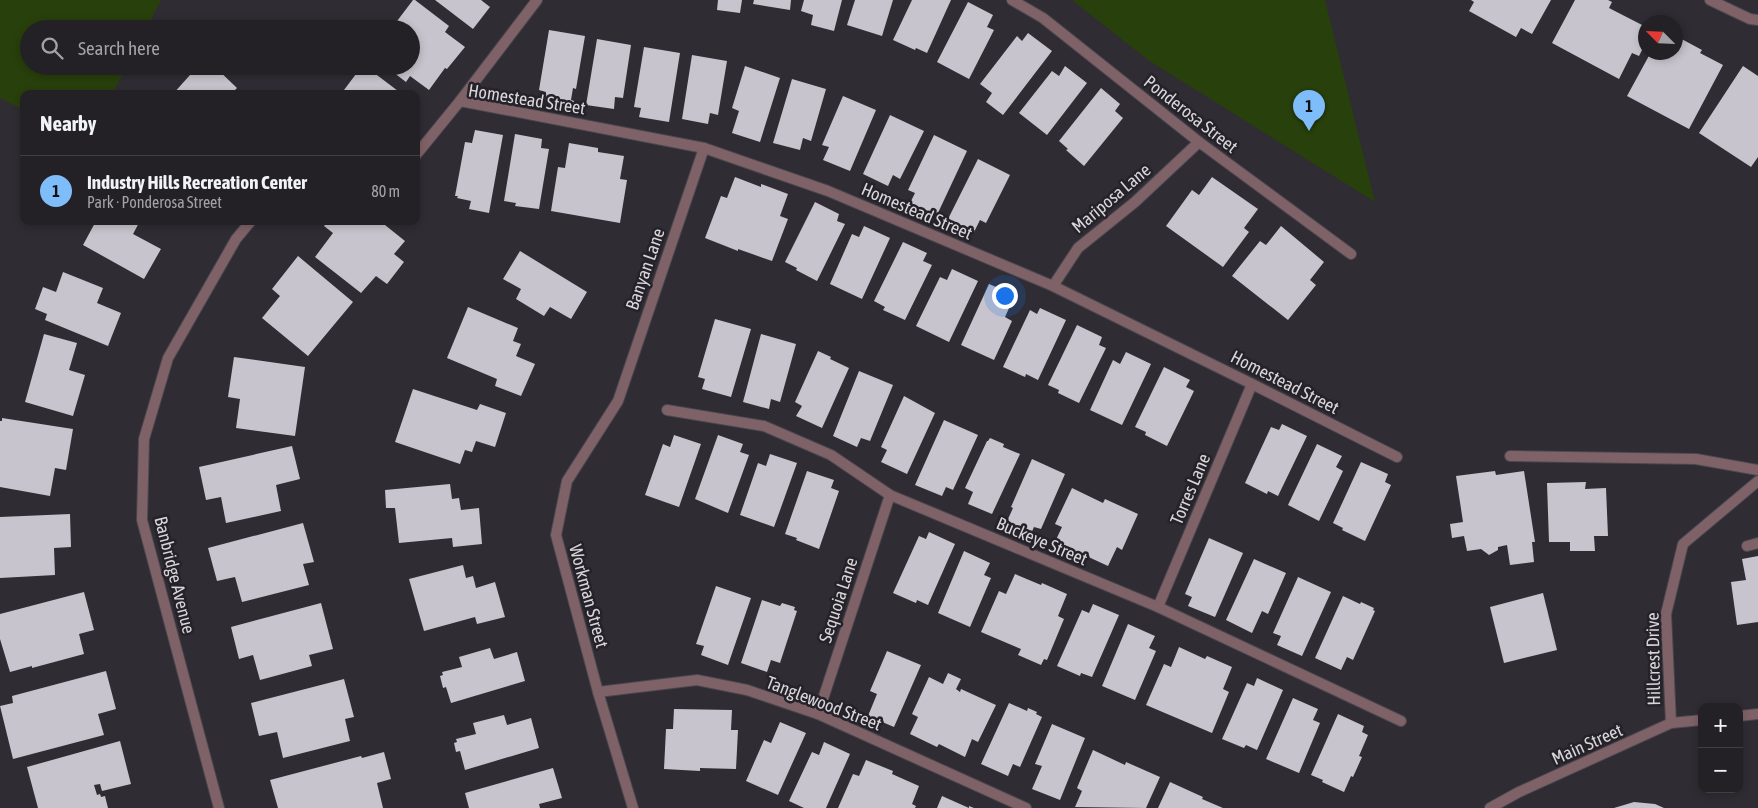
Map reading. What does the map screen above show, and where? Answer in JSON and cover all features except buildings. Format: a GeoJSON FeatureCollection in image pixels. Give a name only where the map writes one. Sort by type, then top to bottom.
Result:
{"type":"FeatureCollection","features":[{"type":"Feature","properties":{"kind":"street"},"geometry":{"type":"LineString","coordinates":[[460,101],[536,0]]}},
{"type":"Feature","properties":{"kind":"street","name":"Ponderosa Street"},"geometry":{"type":"LineString","coordinates":[[1012,0],[1043,18],[1199,142],[1351,254]]}},
{"type":"Feature","properties":{"kind":"street"},"geometry":{"type":"LineString","coordinates":[[1710,0],[1750,19],[1758,20]]}},
{"type":"Feature","properties":{"kind":"street","name":"Homestead Street"},"geometry":{"type":"LineString","coordinates":[[420,150],[460,101],[704,148],[828,191],[1053,286],[1397,457]]}},
{"type":"Feature","properties":{"kind":"street","name":"Mariposa Lane"},"geometry":{"type":"LineString","coordinates":[[1053,286],[1078,248],[1136,202],[1199,142]]}},
{"type":"Feature","properties":{"kind":"street","name":"Banyan Lane"},"geometry":{"type":"LineString","coordinates":[[618,401],[704,148]]}},
{"type":"Feature","properties":{"kind":"street","name":"Banbridge Avenue"},"geometry":{"type":"LineString","coordinates":[[219,808],[142,520],[144,439],[168,358],[236,239],[248,225]]}},
{"type":"Feature","properties":{"kind":"street","name":"Torres Lane"},"geometry":{"type":"LineString","coordinates":[[1158,607],[1252,384]]}},
{"type":"Feature","properties":{"kind":"street","name":"Workman Street"},"geometry":{"type":"LineString","coordinates":[[618,401],[567,481],[556,535],[598,692],[633,808]]}},
{"type":"Feature","properties":{"kind":"street","name":"Buckeye Street"},"geometry":{"type":"LineString","coordinates":[[667,410],[764,426],[831,456],[890,495],[1158,607],[1401,721]]}},
{"type":"Feature","properties":{"kind":"street"},"geometry":{"type":"LineString","coordinates":[[1510,456],[1696,458],[1758,470]]}},
{"type":"Feature","properties":{"kind":"street","name":"Hillcrest Drive"},"geometry":{"type":"LineString","coordinates":[[1671,723],[1666,614],[1683,544],[1758,481]]}},
{"type":"Feature","properties":{"kind":"street","name":"Sequoia Lane"},"geometry":{"type":"LineString","coordinates":[[818,714],[890,495]]}},
{"type":"Feature","properties":{"kind":"street"},"geometry":{"type":"LineString","coordinates":[[1747,546],[1758,543]]}},
{"type":"Feature","properties":{"kind":"street","name":"Tanglewood Street"},"geometry":{"type":"LineString","coordinates":[[598,692],[697,680],[747,690],[818,714],[1026,808]]}},
{"type":"Feature","properties":{"kind":"street"},"geometry":{"type":"LineString","coordinates":[[1743,716],[1758,714]]}},
{"type":"Feature","properties":{"kind":"street","name":"Main Street"},"geometry":{"type":"LineString","coordinates":[[1490,808],[1519,792],[1671,723],[1698,720]]}},
{"type":"Feature","properties":{"kind":"green space"},"geometry":{"type":"Polygon","coordinates":[[[0,0],[161,0],[151,20],[20,20],[20,75],[122,75],[114,90],[20,90],[20,108],[0,98],[0,0]]]}},
{"type":"Feature","properties":{"kind":"green space"},"geometry":{"type":"Polygon","coordinates":[[[1072,0],[1325,0],[1375,202],[1148,60],[1072,0]]]}},
{"type":"Feature","properties":{"kind":"place","name":"Industry Hills Recreation Center"},"geometry":{"type":"Point","coordinates":[1309,131]}}]}
